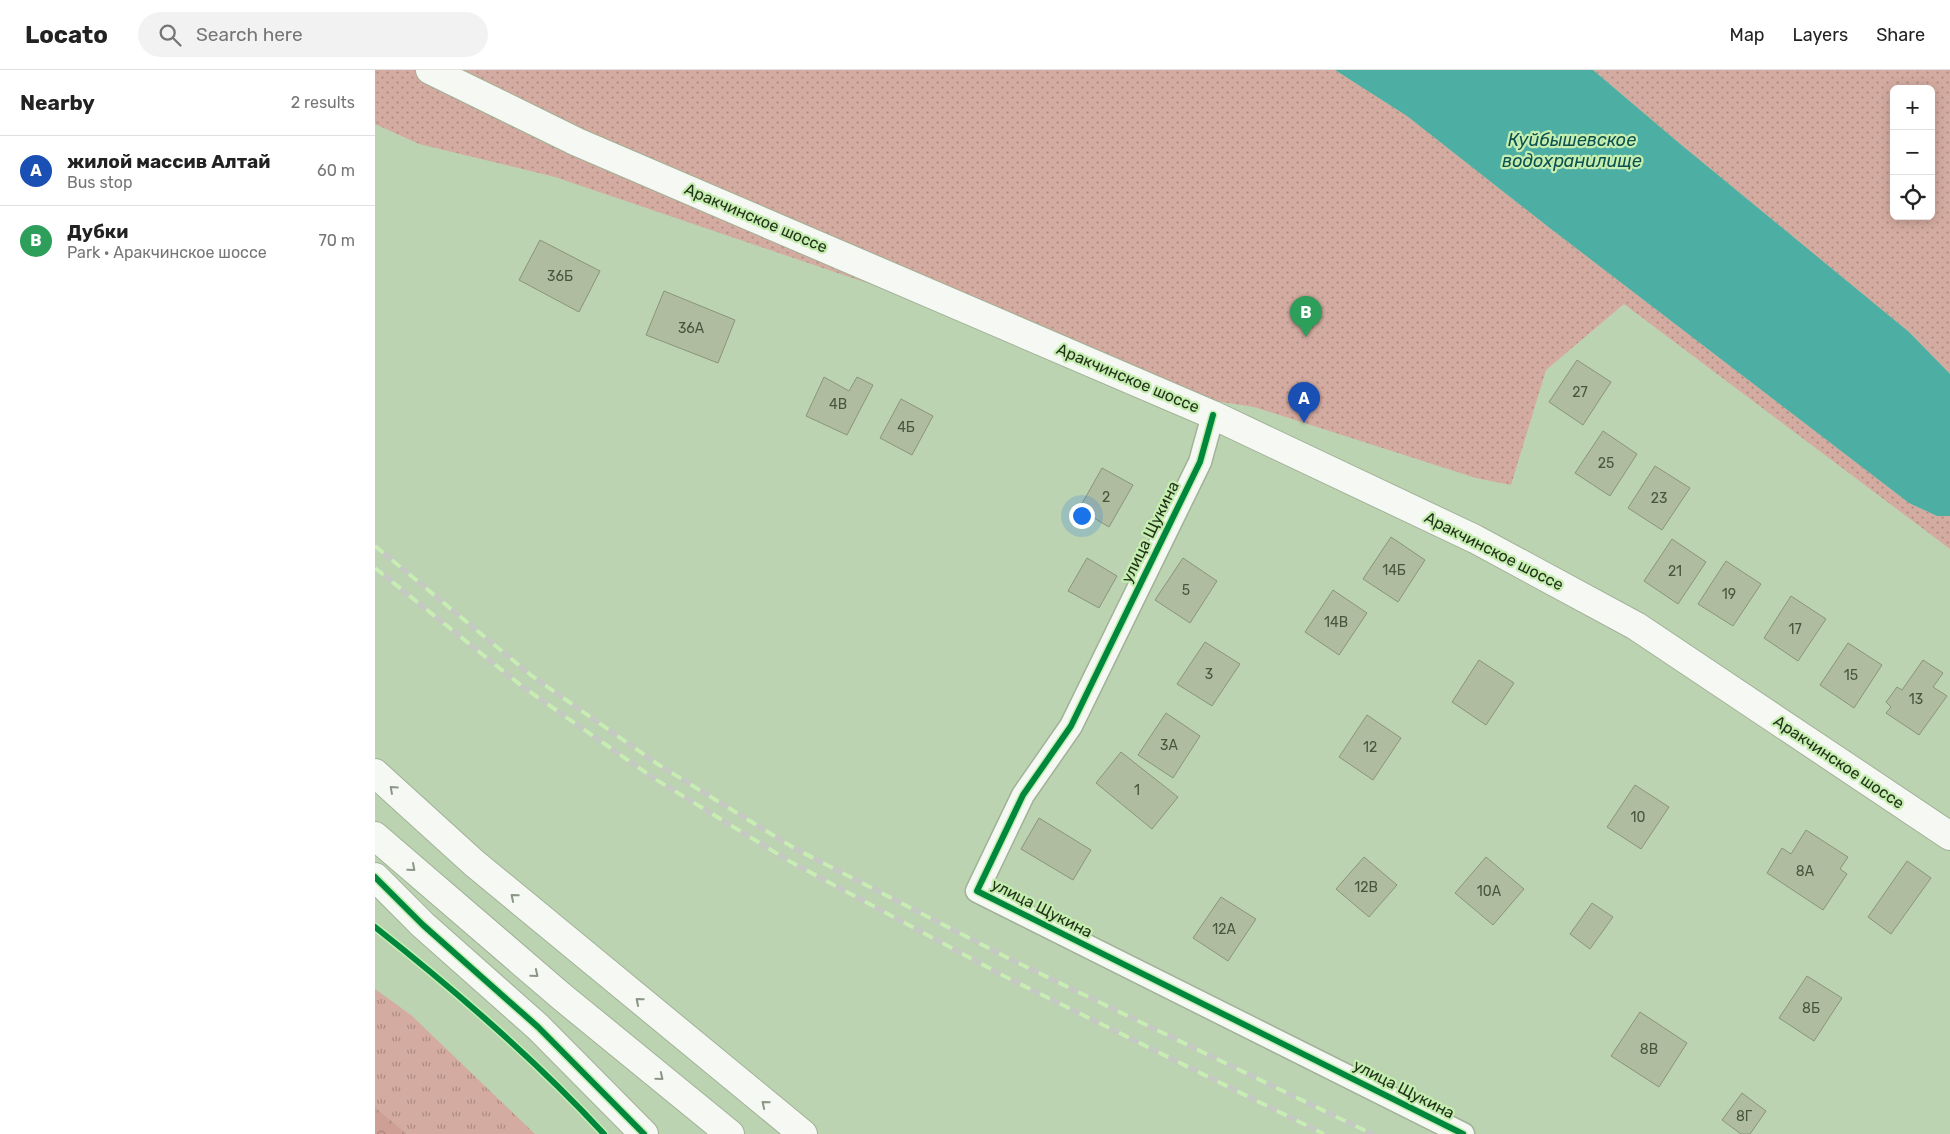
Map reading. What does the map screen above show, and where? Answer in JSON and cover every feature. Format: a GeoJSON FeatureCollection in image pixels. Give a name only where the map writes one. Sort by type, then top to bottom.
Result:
{"type":"FeatureCollection","features":[{"type":"Feature","properties":{"kind":"main road","name":"Аракчинское шоссе"},"geometry":{"type":"LineString","coordinates":[[430,70],[577,142],[1213,415],[1475,539],[1636,626],[1950,836]]}},
{"type":"Feature","properties":{"kind":"main road"},"geometry":{"type":"LineString","coordinates":[[375,773],[474,863],[803,1134]]}},
{"type":"Feature","properties":{"kind":"main road"},"geometry":{"type":"LineString","coordinates":[[375,836],[561,996],[730,1134]]}},
{"type":"Feature","properties":{"kind":"main road"},"geometry":{"type":"LineString","coordinates":[[375,877],[423,925],[537,1027],[644,1134]]}},
{"type":"Feature","properties":{"kind":"street","name":"улица Щукина"},"geometry":{"type":"LineString","coordinates":[[1213,415],[1200,462],[1071,726],[1023,795],[977,891],[1463,1134]]}},
{"type":"Feature","properties":{"kind":"green space"},"geometry":{"type":"Polygon","coordinates":[[[375,70],[1335,70],[1407,116],[1551,229],[1909,503],[1937,516],[1950,516],[1950,549],[1624,304],[1546,370],[1511,485],[1476,478],[1254,407],[1215,401],[555,177],[419,144],[375,124],[375,70]]]}},
{"type":"Feature","properties":{"kind":"green space"},"geometry":{"type":"Polygon","coordinates":[[[1593,70],[1950,70],[1950,374],[1909,332],[1593,70]]]}},
{"type":"Feature","properties":{"kind":"green space"},"geometry":{"type":"Polygon","coordinates":[[[375,989],[411,1015],[535,1134],[407,1134],[375,1107],[375,989]]]}},
{"type":"Feature","properties":{"kind":"green space"},"geometry":{"type":"Polygon","coordinates":[[[375,1107],[407,1134],[375,1134],[375,1107]]]}},
{"type":"Feature","properties":{"kind":"water","name":"Куйбышевское водохранилище"},"geometry":{"type":"Polygon","coordinates":[[[1335,70],[1593,70],[1909,332],[1950,374],[1950,516],[1937,516],[1909,503],[1551,229],[1407,116],[1335,70]]]}},
{"type":"Feature","properties":{"kind":"building"},"geometry":{"type":"Polygon","coordinates":[[[540,240],[600,271],[579,312],[519,280],[540,240]]]}},
{"type":"Feature","properties":{"kind":"building"},"geometry":{"type":"Polygon","coordinates":[[[664,291],[735,320],[718,363],[646,335],[664,291]]]}},
{"type":"Feature","properties":{"kind":"building"},"geometry":{"type":"Polygon","coordinates":[[[1577,360],[1611,382],[1583,425],[1549,402],[1577,360]]]}},
{"type":"Feature","properties":{"kind":"building"},"geometry":{"type":"Polygon","coordinates":[[[824,377],[849,391],[857,377],[873,385],[847,435],[806,416],[824,377]]]}},
{"type":"Feature","properties":{"kind":"building"},"geometry":{"type":"Polygon","coordinates":[[[901,399],[933,416],[912,455],[880,438],[901,399]]]}},
{"type":"Feature","properties":{"kind":"building"},"geometry":{"type":"Polygon","coordinates":[[[1603,431],[1637,454],[1610,496],[1575,473],[1603,431]]]}},
{"type":"Feature","properties":{"kind":"building"},"geometry":{"type":"Polygon","coordinates":[[[1655,466],[1690,488],[1662,530],[1628,508],[1655,466]]]}},
{"type":"Feature","properties":{"kind":"building"},"geometry":{"type":"Polygon","coordinates":[[[1102,468],[1133,485],[1109,527],[1079,509],[1102,468]]]}},
{"type":"Feature","properties":{"kind":"building"},"geometry":{"type":"Polygon","coordinates":[[[1391,537],[1425,560],[1398,602],[1363,579],[1391,537]]]}},
{"type":"Feature","properties":{"kind":"building"},"geometry":{"type":"Polygon","coordinates":[[[1672,539],[1706,562],[1678,604],[1644,581],[1672,539]]]}},
{"type":"Feature","properties":{"kind":"building"},"geometry":{"type":"Polygon","coordinates":[[[1087,558],[1117,576],[1099,608],[1068,591],[1087,558]]]}},
{"type":"Feature","properties":{"kind":"building"},"geometry":{"type":"Polygon","coordinates":[[[1183,558],[1217,581],[1190,623],[1155,600],[1183,558]]]}},
{"type":"Feature","properties":{"kind":"building"},"geometry":{"type":"Polygon","coordinates":[[[1726,561],[1761,584],[1733,626],[1698,604],[1726,561]]]}},
{"type":"Feature","properties":{"kind":"building"},"geometry":{"type":"Polygon","coordinates":[[[1333,590],[1367,613],[1339,655],[1305,632],[1333,590]]]}},
{"type":"Feature","properties":{"kind":"building"},"geometry":{"type":"Polygon","coordinates":[[[1791,596],[1826,619],[1798,661],[1764,638],[1791,596]]]}},
{"type":"Feature","properties":{"kind":"building"},"geometry":{"type":"Polygon","coordinates":[[[1205,642],[1240,664],[1212,706],[1177,684],[1205,642]]]}},
{"type":"Feature","properties":{"kind":"building"},"geometry":{"type":"Polygon","coordinates":[[[1848,643],[1882,665],[1854,708],[1820,685],[1848,643]]]}},
{"type":"Feature","properties":{"kind":"building"},"geometry":{"type":"Polygon","coordinates":[[[1479,660],[1514,683],[1486,725],[1452,702],[1479,660]]]}},
{"type":"Feature","properties":{"kind":"building"},"geometry":{"type":"Polygon","coordinates":[[[1923,660],[1943,673],[1933,687],[1947,696],[1919,735],[1886,713],[1891,707],[1886,702],[1897,687],[1902,690],[1923,660]]]}},
{"type":"Feature","properties":{"kind":"building"},"geometry":{"type":"Polygon","coordinates":[[[1166,713],[1200,736],[1173,778],[1138,755],[1166,713]]]}},
{"type":"Feature","properties":{"kind":"building"},"geometry":{"type":"Polygon","coordinates":[[[1367,715],[1401,738],[1373,780],[1339,757],[1367,715]]]}},
{"type":"Feature","properties":{"kind":"building"},"geometry":{"type":"Polygon","coordinates":[[[1121,752],[1178,797],[1152,829],[1096,783],[1121,752]]]}},
{"type":"Feature","properties":{"kind":"building"},"geometry":{"type":"Polygon","coordinates":[[[1635,785],[1669,807],[1641,849],[1607,827],[1635,785]]]}},
{"type":"Feature","properties":{"kind":"building"},"geometry":{"type":"Polygon","coordinates":[[[1039,818],[1091,850],[1073,880],[1021,849],[1039,818]]]}},
{"type":"Feature","properties":{"kind":"building"},"geometry":{"type":"Polygon","coordinates":[[[1806,830],[1848,857],[1840,869],[1847,874],[1823,910],[1767,873],[1782,848],[1791,854],[1806,830]]]}},
{"type":"Feature","properties":{"kind":"building"},"geometry":{"type":"Polygon","coordinates":[[[1364,857],[1397,885],[1369,917],[1336,889],[1364,857]]]}},
{"type":"Feature","properties":{"kind":"building"},"geometry":{"type":"Polygon","coordinates":[[[1486,857],[1524,889],[1493,925],[1455,893],[1486,857]]]}},
{"type":"Feature","properties":{"kind":"building"},"geometry":{"type":"Polygon","coordinates":[[[1907,861],[1931,878],[1891,934],[1868,917],[1907,861]]]}},
{"type":"Feature","properties":{"kind":"building"},"geometry":{"type":"Polygon","coordinates":[[[1221,897],[1256,919],[1228,961],[1193,938],[1221,897]]]}},
{"type":"Feature","properties":{"kind":"building"},"geometry":{"type":"Polygon","coordinates":[[[1592,903],[1613,917],[1590,949],[1570,934],[1592,903]]]}},
{"type":"Feature","properties":{"kind":"building"},"geometry":{"type":"Polygon","coordinates":[[[1807,976],[1842,998],[1814,1041],[1779,1018],[1807,976]]]}},
{"type":"Feature","properties":{"kind":"building"},"geometry":{"type":"Polygon","coordinates":[[[1640,1012],[1687,1043],[1659,1087],[1611,1056],[1640,1012]]]}},
{"type":"Feature","properties":{"kind":"building"},"geometry":{"type":"Polygon","coordinates":[[[1742,1093],[1766,1111],[1750,1134],[1741,1134],[1722,1120],[1742,1093]]]}},
{"type":"Feature","properties":{"kind":"railway"},"geometry":{"type":"LineString","coordinates":[[375,546],[532,676],[659,765],[794,848],[1010,959],[1372,1134]]}},
{"type":"Feature","properties":{"kind":"railway"},"geometry":{"type":"LineString","coordinates":[[375,568],[523,687],[655,779],[791,862],[1004,976],[1324,1134]]}},
{"type":"Feature","properties":{"kind":"cycle path"},"geometry":{"type":"LineString","coordinates":[[1213,415],[1200,462],[1071,726],[1023,795],[977,891],[1463,1134]]}},
{"type":"Feature","properties":{"kind":"cycle path"},"geometry":{"type":"LineString","coordinates":[[375,877],[423,925],[538,1027],[644,1134]]}},
{"type":"Feature","properties":{"kind":"cycle path"},"geometry":{"type":"LineString","coordinates":[[375,927],[494,1026],[604,1134]]}},
{"type":"Feature","properties":{"kind":"place","name":"Дубки"},"geometry":{"type":"Point","coordinates":[1306,337]}},
{"type":"Feature","properties":{"kind":"place","name":"жилой массив Алтай"},"geometry":{"type":"Point","coordinates":[1304,423]}}]}
